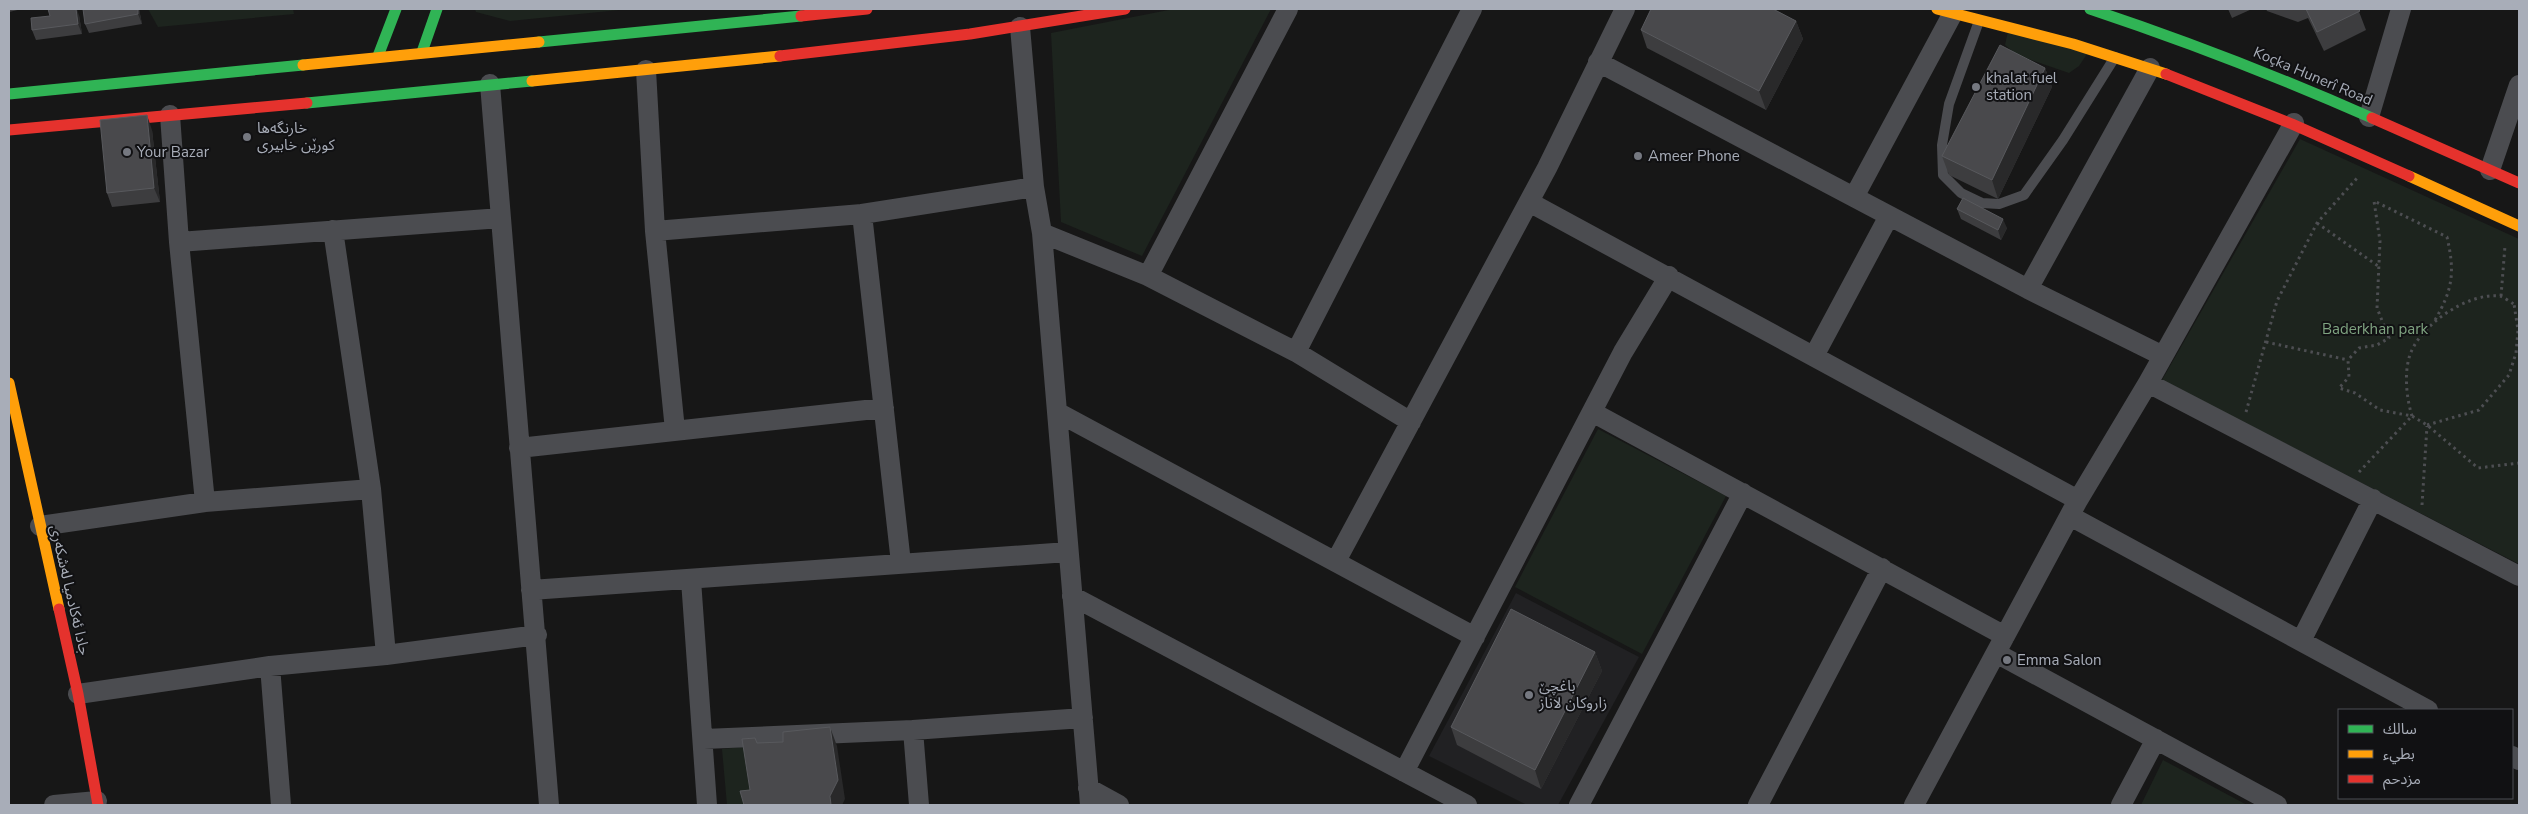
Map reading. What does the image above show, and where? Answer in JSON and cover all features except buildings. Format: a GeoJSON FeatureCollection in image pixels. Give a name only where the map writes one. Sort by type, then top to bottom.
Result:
{"type":"FeatureCollection","features":[{"type":"Feature","properties":{"kind":"main road"},"geometry":{"type":"LineString","coordinates":[[378,56],[396,9]]}},
{"type":"Feature","properties":{"kind":"main road"},"geometry":{"type":"LineString","coordinates":[[422,52],[437,9]]}},
{"type":"Feature","properties":{"kind":"main road"},"geometry":{"type":"LineString","coordinates":[[9,94],[422,52],[710,17],[867,9]]}},
{"type":"Feature","properties":{"kind":"main road"},"geometry":{"type":"LineString","coordinates":[[9,130],[646,70],[875,46],[1020,27],[1125,9]]}},
{"type":"Feature","properties":{"kind":"main road","name":"Koçka Hunerî Road"},"geometry":{"type":"LineString","coordinates":[[2090,9],[2369,117],[2519,183]]}},
{"type":"Feature","properties":{"kind":"main road"},"geometry":{"type":"LineString","coordinates":[[1945,11],[2115,57],[2219,89],[2519,226]]}},
{"type":"Feature","properties":{"kind":"main road","name":"جادا ئه‌كادميا له‌شكه‌رى"},"geometry":{"type":"LineString","coordinates":[[9,383],[21,459],[40,526],[78,694],[98,803]]}},
{"type":"Feature","properties":{"kind":"street"},"geometry":{"type":"LineString","coordinates":[[1148,276],[1288,9]]}},
{"type":"Feature","properties":{"kind":"street"},"geometry":{"type":"LineString","coordinates":[[1296,352],[1472,9]]}},
{"type":"Feature","properties":{"kind":"street"},"geometry":{"type":"LineString","coordinates":[[1336,561],[1529,202],[1625,9]]}},
{"type":"Feature","properties":{"kind":"street"},"geometry":{"type":"LineString","coordinates":[[2369,117],[2402,9]]}},
{"type":"Feature","properties":{"kind":"street"},"geometry":{"type":"LineString","coordinates":[[1854,198],[1945,11]]}},
{"type":"Feature","properties":{"kind":"street"},"geometry":{"type":"LineString","coordinates":[[1020,27],[1034,188],[1042,233],[1089,797],[1119,805]]}},
{"type":"Feature","properties":{"kind":"street"},"geometry":{"type":"LineString","coordinates":[[1598,62],[2028,289],[2163,356]]}},
{"type":"Feature","properties":{"kind":"street"},"geometry":{"type":"LineString","coordinates":[[2028,289],[2150,68]]}},
{"type":"Feature","properties":{"kind":"street"},"geometry":{"type":"LineString","coordinates":[[646,70],[655,231],[675,430]]}},
{"type":"Feature","properties":{"kind":"street"},"geometry":{"type":"LineString","coordinates":[[490,84],[531,590],[537,635],[549,805]]}},
{"type":"Feature","properties":{"kind":"street"},"geometry":{"type":"LineString","coordinates":[[2490,170],[2519,85]]}},
{"type":"Feature","properties":{"kind":"street"},"geometry":{"type":"LineString","coordinates":[[170,115],[179,242],[205,502]]}},
{"type":"Feature","properties":{"kind":"street"},"geometry":{"type":"LineString","coordinates":[[1914,805],[2074,508],[2148,383],[2294,123]]}},
{"type":"Feature","properties":{"kind":"street"},"geometry":{"type":"LineString","coordinates":[[655,231],[862,214],[1034,188]]}},
{"type":"Feature","properties":{"kind":"street"},"geometry":{"type":"LineString","coordinates":[[1529,202],[1814,356],[2301,641],[2426,709]]}},
{"type":"Feature","properties":{"kind":"street"},"geometry":{"type":"LineString","coordinates":[[862,214],[902,563]]}},
{"type":"Feature","properties":{"kind":"street"},"geometry":{"type":"LineString","coordinates":[[1814,356],[1889,216]]}},
{"type":"Feature","properties":{"kind":"street"},"geometry":{"type":"LineString","coordinates":[[179,242],[501,218]]}},
{"type":"Feature","properties":{"kind":"street"},"geometry":{"type":"LineString","coordinates":[[333,230],[371,489],[386,655]]}},
{"type":"Feature","properties":{"kind":"street"},"geometry":{"type":"LineString","coordinates":[[1042,233],[1148,276],[1296,352],[1410,422]]}},
{"type":"Feature","properties":{"kind":"street"},"geometry":{"type":"LineString","coordinates":[[1404,772],[1623,352],[1669,276]]}},
{"type":"Feature","properties":{"kind":"street"},"geometry":{"type":"LineString","coordinates":[[2148,383],[2519,576]]}},
{"type":"Feature","properties":{"kind":"street"},"geometry":{"type":"LineString","coordinates":[[520,448],[884,408]]}},
{"type":"Feature","properties":{"kind":"street"},"geometry":{"type":"LineString","coordinates":[[1057,412],[1475,637]]}},
{"type":"Feature","properties":{"kind":"street"},"geometry":{"type":"LineString","coordinates":[[1592,412],[1882,568],[2000,644],[2156,740],[2277,805]]}},
{"type":"Feature","properties":{"kind":"street"},"geometry":{"type":"LineString","coordinates":[[40,526],[205,502],[371,489]]}},
{"type":"Feature","properties":{"kind":"street"},"geometry":{"type":"LineString","coordinates":[[1579,805],[1743,493]]}},
{"type":"Feature","properties":{"kind":"street"},"geometry":{"type":"LineString","coordinates":[[2301,641],[2374,499]]}},
{"type":"Feature","properties":{"kind":"street"},"geometry":{"type":"LineString","coordinates":[[531,590],[1068,552]]}},
{"type":"Feature","properties":{"kind":"street"},"geometry":{"type":"LineString","coordinates":[[1758,805],[1882,568]]}},
{"type":"Feature","properties":{"kind":"street"},"geometry":{"type":"LineString","coordinates":[[691,580],[704,739],[707,805]]}},
{"type":"Feature","properties":{"kind":"street"},"geometry":{"type":"LineString","coordinates":[[1072,596],[1467,805]]}},
{"type":"Feature","properties":{"kind":"street"},"geometry":{"type":"LineString","coordinates":[[78,694],[270,666],[386,655],[537,635]]}},
{"type":"Feature","properties":{"kind":"street"},"geometry":{"type":"LineString","coordinates":[[270,666],[281,805]]}},
{"type":"Feature","properties":{"kind":"street"},"geometry":{"type":"LineString","coordinates":[[704,739],[912,730],[1083,718]]}},
{"type":"Feature","properties":{"kind":"street"},"geometry":{"type":"LineString","coordinates":[[912,730],[918,805]]}},
{"type":"Feature","properties":{"kind":"street"},"geometry":{"type":"LineString","coordinates":[[2121,805],[2156,740]]}},
{"type":"Feature","properties":{"kind":"street"},"geometry":{"type":"LineString","coordinates":[[54,805],[98,803]]}},
{"type":"Feature","properties":{"kind":"lane"},"geometry":{"type":"LineString","coordinates":[[1980,20],[1949,104],[1942,145],[1943,175],[1961,193],[1982,203],[1999,204],[2024,195],[2063,140],[2115,57]]}},
{"type":"Feature","properties":{"kind":"path"},"geometry":{"type":"LineString","coordinates":[[2246,413],[2277,301],[2317,223],[2359,176]]}},
{"type":"Feature","properties":{"kind":"path"},"geometry":{"type":"LineString","coordinates":[[2412,416],[2408,402],[2409,358],[2446,302],[2452,284],[2452,259],[2447,237],[2374,201],[2380,241],[2377,308],[2389,338],[2377,345],[2359,348],[2348,360],[2349,377],[2339,388],[2355,393],[2380,410],[2412,416],[2478,468],[2519,463]]}},
{"type":"Feature","properties":{"kind":"path"},"geometry":{"type":"LineString","coordinates":[[2317,223],[2378,266]]}},
{"type":"Feature","properties":{"kind":"path"},"geometry":{"type":"LineString","coordinates":[[2501,296],[2506,242]]}},
{"type":"Feature","properties":{"kind":"path"},"geometry":{"type":"LineString","coordinates":[[2427,426],[2479,410],[2509,375],[2517,352],[2518,330],[2514,304],[2501,296],[2477,300],[2454,308],[2435,320]]}},
{"type":"Feature","properties":{"kind":"path"},"geometry":{"type":"LineString","coordinates":[[2514,304],[2519,300]]}},
{"type":"Feature","properties":{"kind":"path"},"geometry":{"type":"LineString","coordinates":[[2266,342],[2348,360]]}},
{"type":"Feature","properties":{"kind":"path"},"geometry":{"type":"LineString","coordinates":[[2353,478],[2412,416]]}},
{"type":"Feature","properties":{"kind":"path"},"geometry":{"type":"LineString","coordinates":[[2421,514],[2427,426]]}},
{"type":"Feature","properties":{"kind":"shaded area"},"geometry":{"type":"Polygon","coordinates":[[[1516,593],[1639,657],[1558,805],[1527,805],[1429,756],[1516,593]]]}},
{"type":"Feature","properties":{"kind":"green space"},"geometry":{"type":"Polygon","coordinates":[[[148,9],[293,9],[294,14],[158,27],[148,9]]]}},
{"type":"Feature","properties":{"kind":"green space"},"geometry":{"type":"Polygon","coordinates":[[[475,9],[629,9],[510,21],[476,12],[475,9]]]}},
{"type":"Feature","properties":{"kind":"green space"},"geometry":{"type":"Polygon","coordinates":[[[1174,9],[1271,9],[1142,256],[1061,222],[1051,33],[1174,9]]]}},
{"type":"Feature","properties":{"kind":"green space"},"geometry":{"type":"Polygon","coordinates":[[[2009,27],[2087,54],[2079,66],[2069,73],[2017,55],[2005,45],[2009,27]]]}},
{"type":"Feature","properties":{"kind":"green space","name":"Baderkhan park"},"geometry":{"type":"Polygon","coordinates":[[[2300,139],[2519,239],[2519,564],[2162,380],[2300,139]]]}},
{"type":"Feature","properties":{"kind":"green space"},"geometry":{"type":"Polygon","coordinates":[[[1598,429],[1726,496],[1642,654],[1515,587],[1598,429]]]}},
{"type":"Feature","properties":{"kind":"green space"},"geometry":{"type":"Polygon","coordinates":[[[770,744],[756,805],[727,805],[722,749],[770,744]]]}},
{"type":"Feature","properties":{"kind":"green space"},"geometry":{"type":"Polygon","coordinates":[[[2163,760],[2247,805],[2141,805],[2163,760]]]}},
{"type":"Feature","properties":{"kind":"traffic: fast"},"geometry":{"type":"LineString","coordinates":[[378,56],[396,9]]}},
{"type":"Feature","properties":{"kind":"traffic: fast"},"geometry":{"type":"LineString","coordinates":[[422,52],[437,9]]}},
{"type":"Feature","properties":{"kind":"traffic: fast"},"geometry":{"type":"LineString","coordinates":[[2090,9],[2232,60],[2372,118]]}},
{"type":"Feature","properties":{"kind":"traffic: fast"},"geometry":{"type":"LineString","coordinates":[[539,42],[801,16]]}},
{"type":"Feature","properties":{"kind":"traffic: fast"},"geometry":{"type":"LineString","coordinates":[[9,94],[303,65]]}},
{"type":"Feature","properties":{"kind":"traffic: fast"},"geometry":{"type":"LineString","coordinates":[[307,103],[532,81]]}},
{"type":"Feature","properties":{"kind":"traffic: slow"},"geometry":{"type":"LineString","coordinates":[[1937,9],[2073,44],[2166,74]]}},
{"type":"Feature","properties":{"kind":"traffic: slow"},"geometry":{"type":"LineString","coordinates":[[303,65],[539,42]]}},
{"type":"Feature","properties":{"kind":"traffic: slow"},"geometry":{"type":"LineString","coordinates":[[532,81],[780,56]]}},
{"type":"Feature","properties":{"kind":"traffic: slow"},"geometry":{"type":"LineString","coordinates":[[2409,176],[2519,226]]}},
{"type":"Feature","properties":{"kind":"traffic: slow"},"geometry":{"type":"LineString","coordinates":[[9,383],[59,609]]}},
{"type":"Feature","properties":{"kind":"traffic: jam"},"geometry":{"type":"LineString","coordinates":[[801,16],[867,9]]}},
{"type":"Feature","properties":{"kind":"traffic: jam"},"geometry":{"type":"LineString","coordinates":[[780,56],[970,34],[1125,9]]}},
{"type":"Feature","properties":{"kind":"traffic: jam"},"geometry":{"type":"LineString","coordinates":[[2166,74],[2292,124],[2409,176]]}},
{"type":"Feature","properties":{"kind":"traffic: jam"},"geometry":{"type":"LineString","coordinates":[[9,130],[307,103]]}},
{"type":"Feature","properties":{"kind":"traffic: jam"},"geometry":{"type":"LineString","coordinates":[[2372,118],[2519,183]]}},
{"type":"Feature","properties":{"kind":"traffic: jam"},"geometry":{"type":"LineString","coordinates":[[59,609],[78,694],[98,805]]}},
{"type":"Feature","properties":{"kind":"place","name":"khalat fuel station"},"geometry":{"type":"Point","coordinates":[1976,87]}},
{"type":"Feature","properties":{"kind":"place","name":"خارنگه‌ها كورێن خابيرى"},"geometry":{"type":"Point","coordinates":[247,137]}},
{"type":"Feature","properties":{"kind":"place","name":"Your Bazar"},"geometry":{"type":"Point","coordinates":[127,152]}},
{"type":"Feature","properties":{"kind":"place","name":"Ameer Phone"},"geometry":{"type":"Point","coordinates":[1638,156]}},
{"type":"Feature","properties":{"kind":"place","name":"Emma Salon"},"geometry":{"type":"Point","coordinates":[2007,660]}},
{"type":"Feature","properties":{"kind":"place","name":"باغچێ زاروكان لاناز"},"geometry":{"type":"Point","coordinates":[1529,695]}}]}
